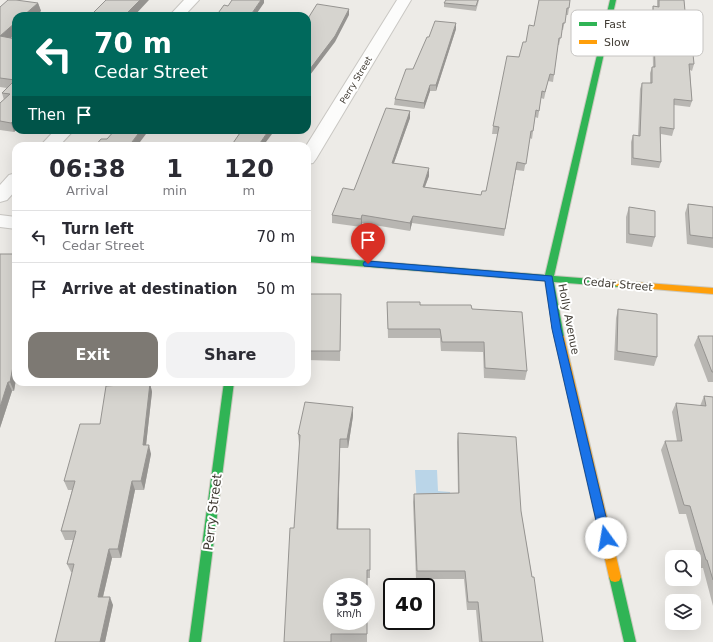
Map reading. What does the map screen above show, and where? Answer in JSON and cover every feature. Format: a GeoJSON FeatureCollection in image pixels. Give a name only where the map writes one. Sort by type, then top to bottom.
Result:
{"type":"FeatureCollection","features":[{"type":"Feature","properties":{"kind":"street"},"geometry":{"type":"LineString","coordinates":[[180,12],[192,0]]}},
{"type":"Feature","properties":{"kind":"street","name":"Perry Street"},"geometry":{"type":"LineString","coordinates":[[311,152],[404,0]]}},
{"type":"Feature","properties":{"kind":"street","name":"Holly Avenue"},"geometry":{"type":"LineString","coordinates":[[611,10],[613,0]]}},
{"type":"Feature","properties":{"kind":"street","name":"Holly Avenue"},"geometry":{"type":"LineString","coordinates":[[600,56],[549,278],[557,329],[630,642]]}},
{"type":"Feature","properties":{"kind":"street"},"geometry":{"type":"LineString","coordinates":[[53,142],[61,134]]}},
{"type":"Feature","properties":{"kind":"street"},"geometry":{"type":"LineString","coordinates":[[0,196],[12,184]]}},
{"type":"Feature","properties":{"kind":"street"},"geometry":{"type":"LineString","coordinates":[[0,221],[12,222]]}},
{"type":"Feature","properties":{"kind":"street","name":"Cedar Street"},"geometry":{"type":"LineString","coordinates":[[311,259],[713,291]]}},
{"type":"Feature","properties":{"kind":"street","name":"Perry Street"},"geometry":{"type":"LineString","coordinates":[[195,642],[227,386]]}},
{"type":"Feature","properties":{"kind":"water"},"geometry":{"type":"Polygon","coordinates":[[[415,470],[437,470],[438,491],[450,492],[451,506],[417,505],[415,470]]]}},
{"type":"Feature","properties":{"kind":"building"},"geometry":{"type":"Polygon","coordinates":[[[8,0],[38,3],[28,12],[12,12],[12,26],[0,36],[0,7],[8,0]]]}},
{"type":"Feature","properties":{"kind":"building"},"geometry":{"type":"Polygon","coordinates":[[[106,0],[140,0],[128,12],[94,12],[106,0]]]}},
{"type":"Feature","properties":{"kind":"building"},"geometry":{"type":"Polygon","coordinates":[[[232,0],[261,0],[253,12],[219,12],[224,5],[228,6],[232,0]]]}},
{"type":"Feature","properties":{"kind":"building"},"geometry":{"type":"Polygon","coordinates":[[[446,0],[478,0],[476,6],[444,3],[446,0]]]}},
{"type":"Feature","properties":{"kind":"building"},"geometry":{"type":"Polygon","coordinates":[[[539,0],[570,0],[569,8],[567,8],[565,23],[563,23],[561,38],[559,38],[554,75],[550,74],[545,92],[542,91],[539,111],[536,110],[526,164],[517,162],[505,229],[413,216],[410,223],[362,215],[361,219],[332,215],[343,188],[354,190],[386,108],[410,111],[392,163],[429,168],[423,187],[481,195],[482,191],[486,191],[499,127],[493,126],[507,56],[519,57],[523,42],[526,42],[529,25],[534,26],[539,0]]]}},
{"type":"Feature","properties":{"kind":"building"},"geometry":{"type":"Polygon","coordinates":[[[659,0],[684,0],[685,10],[653,10],[653,6],[659,7],[659,0]]]}},
{"type":"Feature","properties":{"kind":"building"},"geometry":{"type":"Polygon","coordinates":[[[317,4],[349,9],[335,36],[311,68],[311,14],[317,4]]]}},
{"type":"Feature","properties":{"kind":"building"},"geometry":{"type":"Polygon","coordinates":[[[435,21],[456,23],[436,85],[430,85],[424,103],[395,99],[406,69],[413,69],[427,37],[429,37],[435,21]]]}},
{"type":"Feature","properties":{"kind":"building"},"geometry":{"type":"Polygon","coordinates":[[[0,36],[12,38],[12,80],[0,78],[0,36]]]}},
{"type":"Feature","properties":{"kind":"building"},"geometry":{"type":"Polygon","coordinates":[[[655,56],[693,56],[694,64],[689,64],[692,101],[674,99],[674,129],[660,127],[661,162],[633,158],[633,135],[640,136],[642,83],[652,83],[652,67],[655,67],[655,56]]]}},
{"type":"Feature","properties":{"kind":"building"},"geometry":{"type":"Polygon","coordinates":[[[12,83],[11,123],[0,121],[0,103],[10,94],[2,93],[12,83]]]}},
{"type":"Feature","properties":{"kind":"building"},"geometry":{"type":"Polygon","coordinates":[[[111,134],[138,134],[132,142],[98,142],[101,139],[107,139],[111,134]]]}},
{"type":"Feature","properties":{"kind":"building"},"geometry":{"type":"Polygon","coordinates":[[[239,134],[266,134],[261,142],[234,142],[239,134]]]}},
{"type":"Feature","properties":{"kind":"building"},"geometry":{"type":"Polygon","coordinates":[[[688,204],[713,207],[713,238],[690,235],[688,204]]]}},
{"type":"Feature","properties":{"kind":"building"},"geometry":{"type":"Polygon","coordinates":[[[629,207],[655,211],[655,237],[629,234],[629,207]]]}},
{"type":"Feature","properties":{"kind":"building"},"geometry":{"type":"Polygon","coordinates":[[[0,254],[12,254],[12,372],[10,382],[8,382],[0,407],[0,254]]]}},
{"type":"Feature","properties":{"kind":"building"},"geometry":{"type":"Polygon","coordinates":[[[311,294],[341,294],[340,351],[311,351],[311,294]]]}},
{"type":"Feature","properties":{"kind":"building"},"geometry":{"type":"Polygon","coordinates":[[[387,302],[420,302],[420,305],[471,305],[472,309],[522,312],[527,371],[485,368],[484,342],[442,342],[440,329],[388,329],[387,302]]]}},
{"type":"Feature","properties":{"kind":"building"},"geometry":{"type":"Polygon","coordinates":[[[618,309],[657,314],[657,357],[617,351],[618,309]]]}},
{"type":"Feature","properties":{"kind":"building"},"geometry":{"type":"Polygon","coordinates":[[[698,336],[713,336],[713,372],[712,372],[698,336]]]}},
{"type":"Feature","properties":{"kind":"building"},"geometry":{"type":"Polygon","coordinates":[[[106,386],[150,386],[143,445],[149,445],[141,481],[132,481],[118,549],[109,549],[98,597],[110,597],[100,642],[55,642],[74,564],[67,564],[76,531],[61,531],[75,481],[64,481],[80,424],[100,424],[106,386]]]}},
{"type":"Feature","properties":{"kind":"building"},"geometry":{"type":"Polygon","coordinates":[[[704,396],[713,397],[713,580],[690,506],[684,505],[665,441],[682,441],[676,403],[706,406],[704,396]]]}},
{"type":"Feature","properties":{"kind":"building"},"geometry":{"type":"Polygon","coordinates":[[[305,402],[353,407],[347,439],[340,439],[337,529],[370,529],[370,570],[367,570],[367,578],[323,578],[323,630],[367,630],[367,634],[331,634],[331,642],[284,642],[290,528],[294,528],[300,435],[298,434],[305,402]]]}},
{"type":"Feature","properties":{"kind":"building"},"geometry":{"type":"Polygon","coordinates":[[[458,433],[516,437],[521,511],[532,577],[534,577],[543,642],[482,642],[478,602],[468,602],[465,571],[417,571],[414,494],[459,493],[458,433]]]}},
{"type":"Feature","properties":{"kind":"traffic: fast"},"geometry":{"type":"LineString","coordinates":[[611,10],[613,0]]}},
{"type":"Feature","properties":{"kind":"traffic: fast"},"geometry":{"type":"LineString","coordinates":[[559,336],[549,278],[600,56]]}},
{"type":"Feature","properties":{"kind":"traffic: fast"},"geometry":{"type":"LineString","coordinates":[[311,259],[619,284]]}},
{"type":"Feature","properties":{"kind":"traffic: fast"},"geometry":{"type":"LineString","coordinates":[[195,642],[228,386]]}},
{"type":"Feature","properties":{"kind":"traffic: fast"},"geometry":{"type":"LineString","coordinates":[[615,577],[630,642]]}},
{"type":"Feature","properties":{"kind":"traffic: slow"},"geometry":{"type":"LineString","coordinates":[[619,284],[713,291]]}},
{"type":"Feature","properties":{"kind":"traffic: slow"},"geometry":{"type":"LineString","coordinates":[[559,336],[615,577]]}},
{"type":"Feature","properties":{"kind":"route"},"geometry":{"type":"LineString","coordinates":[[368,264],[549,278],[557,329],[606,538]]}}]}
